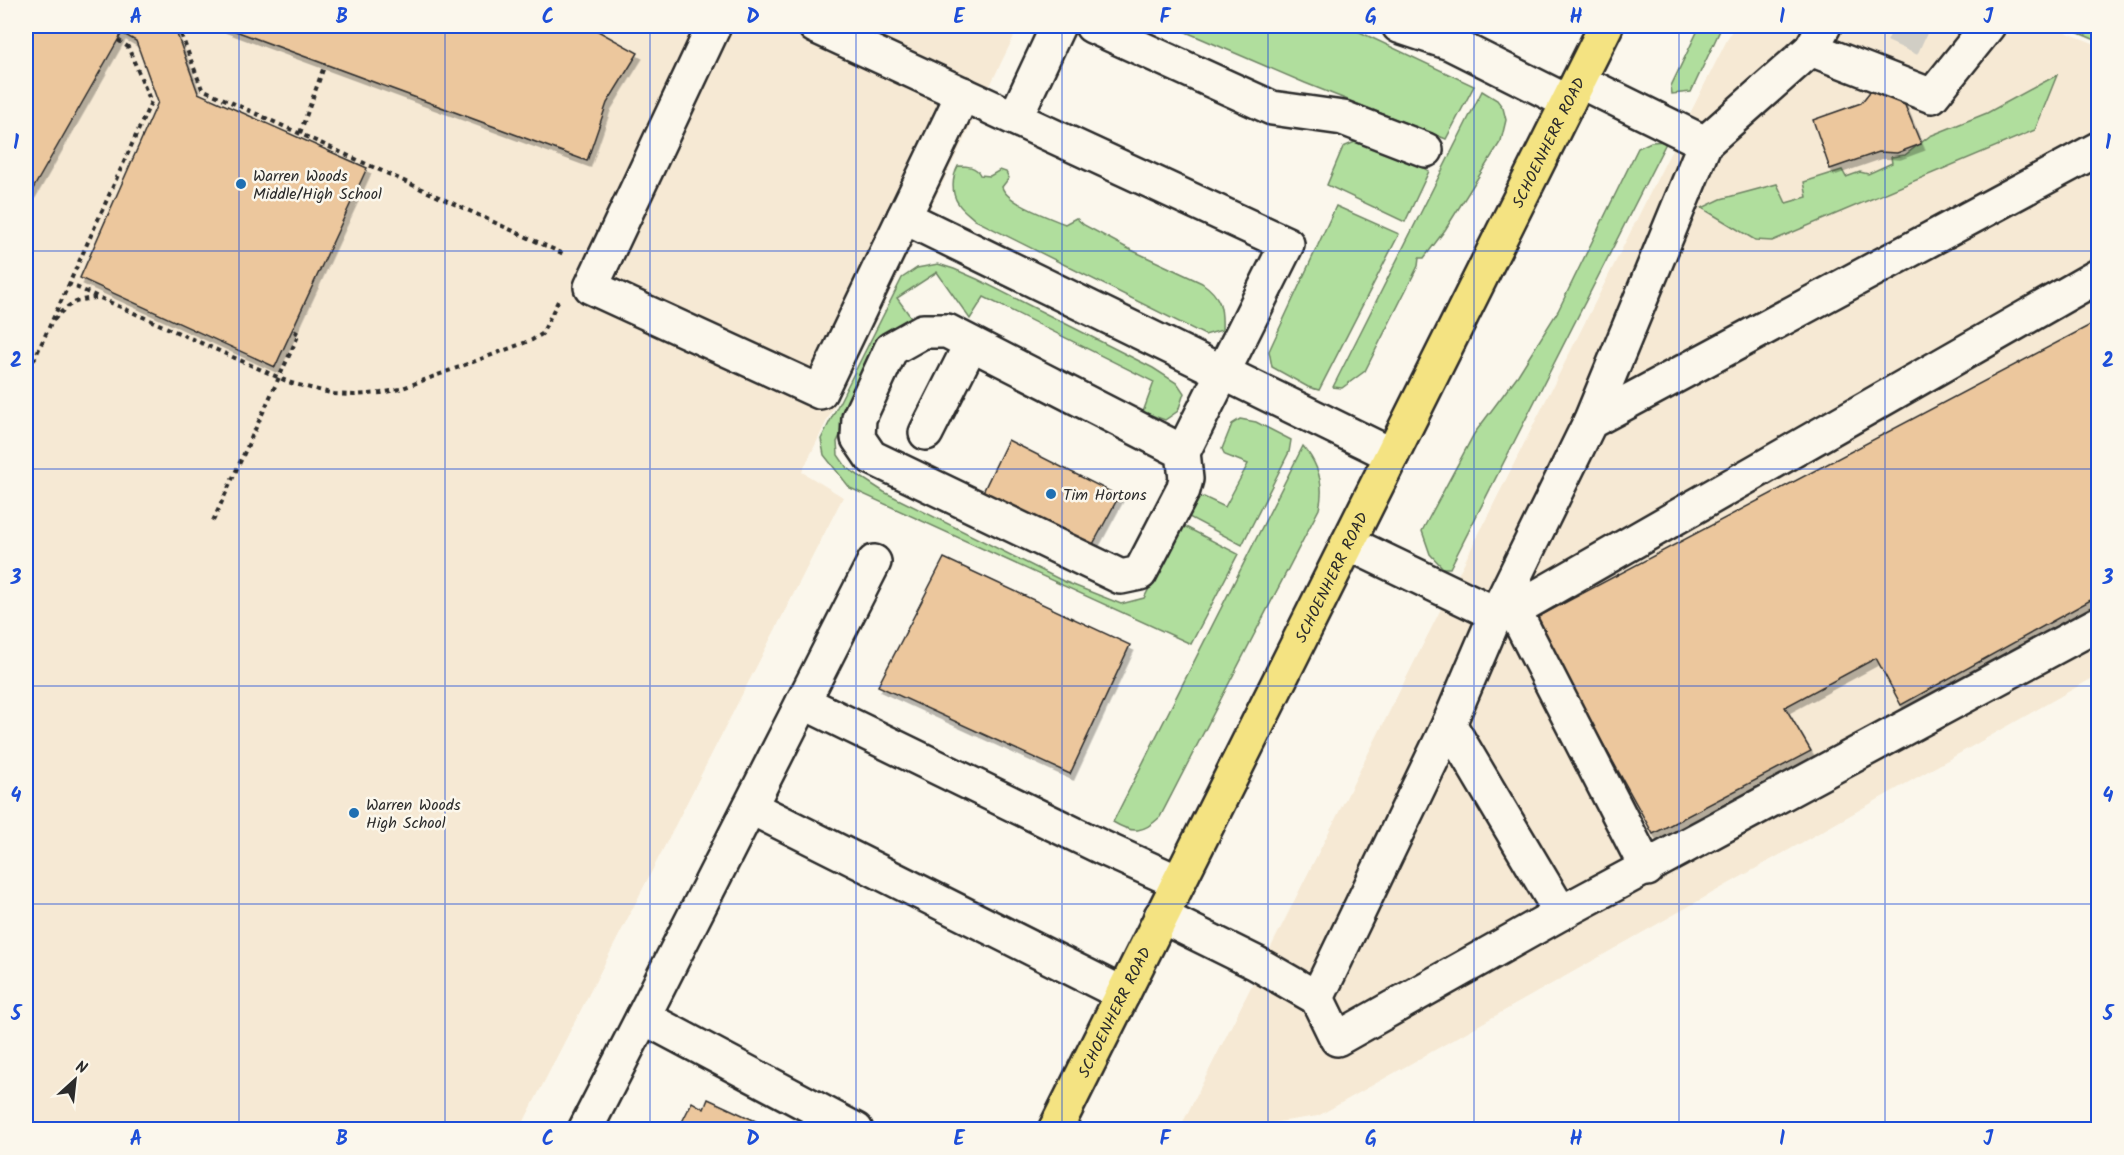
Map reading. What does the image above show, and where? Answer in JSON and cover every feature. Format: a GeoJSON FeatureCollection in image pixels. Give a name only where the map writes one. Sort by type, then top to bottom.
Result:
{"type":"FeatureCollection","features":[{"type":"Feature","properties":{"kind":"main road","name":"SCHOENHERR ROAD"},"geometry":{"type":"LineString","coordinates":[[1055,1130],[1606,26]]}},
{"type":"Feature","properties":{"kind":"lane"},"geometry":{"type":"LineString","coordinates":[[714,26],[591,287],[820,392],[963,94]]}},
{"type":"Feature","properties":{"kind":"lane"},"geometry":{"type":"LineString","coordinates":[[815,26],[1287,244],[1183,452],[1186,479],[1183,490],[1140,573],[1121,577],[871,457],[858,438],[859,418],[871,388],[891,349],[923,331],[947,331],[1183,452]]}},
{"type":"Feature","properties":{"kind":"lane"},"geometry":{"type":"LineString","coordinates":[[1015,118],[1058,26]]}},
{"type":"Feature","properties":{"kind":"lane"},"geometry":{"type":"LineString","coordinates":[[1092,26],[1272,108],[1343,118],[1426,150]]}},
{"type":"Feature","properties":{"kind":"lane"},"geometry":{"type":"LineString","coordinates":[[1399,26],[1450,43],[1705,143]]}},
{"type":"Feature","properties":{"kind":"lane"},"geometry":{"type":"LineString","coordinates":[[1317,998],[1505,612],[1590,422],[1705,143],[1818,32],[1932,96],[1950,52],[1988,26]]}},
{"type":"Feature","properties":{"kind":"lane"},"geometry":{"type":"LineString","coordinates":[[1590,422],[2098,148]]}},
{"type":"Feature","properties":{"kind":"lane"},"geometry":{"type":"LineString","coordinates":[[904,217],[1392,455]]}},
{"type":"Feature","properties":{"kind":"lane"},"geometry":{"type":"LineString","coordinates":[[1505,612],[2098,276]]}},
{"type":"Feature","properties":{"kind":"lane"},"geometry":{"type":"LineString","coordinates":[[926,433],[971,344]]}},
{"type":"Feature","properties":{"kind":"lane"},"geometry":{"type":"LineString","coordinates":[[1348,543],[1505,612],[1647,869]]}},
{"type":"Feature","properties":{"kind":"lane"},"geometry":{"type":"LineString","coordinates":[[585,1130],[874,562]]}},
{"type":"Feature","properties":{"kind":"lane"},"geometry":{"type":"LineString","coordinates":[[1161,916],[1256,963],[1317,998],[1337,1039],[1561,913],[1647,869],[2098,624]]}},
{"type":"Feature","properties":{"kind":"lane"},"geometry":{"type":"LineString","coordinates":[[803,702],[1103,849],[1178,882]]}},
{"type":"Feature","properties":{"kind":"lane"},"geometry":{"type":"LineString","coordinates":[[1449,724],[1561,913]]}},
{"type":"Feature","properties":{"kind":"lane"},"geometry":{"type":"LineString","coordinates":[[750,807],[1123,994]]}},
{"type":"Feature","properties":{"kind":"lane"},"geometry":{"type":"LineString","coordinates":[[643,1017],[856,1130]]}},
{"type":"Feature","properties":{"kind":"path"},"geometry":{"type":"LineString","coordinates":[[178,26],[202,89],[567,256]]}},
{"type":"Feature","properties":{"kind":"path"},"geometry":{"type":"LineString","coordinates":[[26,377],[151,102],[128,47],[118,40]]}},
{"type":"Feature","properties":{"kind":"path"},"geometry":{"type":"LineString","coordinates":[[300,133],[325,64]]}},
{"type":"Feature","properties":{"kind":"path"},"geometry":{"type":"LineString","coordinates":[[69,284],[278,378],[313,390],[354,395],[400,389],[532,340],[542,334],[560,298]]}},
{"type":"Feature","properties":{"kind":"path"},"geometry":{"type":"LineString","coordinates":[[49,326],[71,303],[83,298],[96,297],[108,302]]}},
{"type":"Feature","properties":{"kind":"path"},"geometry":{"type":"LineString","coordinates":[[213,521],[299,334],[292,330]]}},
{"type":"Feature","properties":{"kind":"shaded area","name":"Warren Woods High School"},"geometry":{"type":"Polygon","coordinates":[[[26,26],[1019,26],[802,472],[843,497],[520,1129],[26,1129],[26,26]]]}},
{"type":"Feature","properties":{"kind":"shaded area"},"geometry":{"type":"Polygon","coordinates":[[[1734,26],[2050,26],[2098,45],[2098,675],[1318,1116],[1231,1129],[1179,1130],[1734,26]]]}},
{"type":"Feature","properties":{"kind":"green space"},"geometry":{"type":"Polygon","coordinates":[[[1172,26],[1347,26],[1474,86],[1446,139],[1305,83],[1172,26]]]}},
{"type":"Feature","properties":{"kind":"green space"},"geometry":{"type":"Polygon","coordinates":[[[1700,26],[1722,26],[1691,92],[1672,94],[1671,86],[1700,26]]]}},
{"type":"Feature","properties":{"kind":"green space"},"geometry":{"type":"Polygon","coordinates":[[[2062,26],[2098,26],[2098,41],[2062,26]]]}},
{"type":"Feature","properties":{"kind":"green space"},"geometry":{"type":"Polygon","coordinates":[[[2057,75],[2035,130],[1772,241],[1755,240],[1702,208],[1721,199],[1777,184],[1786,203],[1807,197],[1804,182],[1842,170],[1846,177],[1860,172],[1868,174],[1892,163],[1891,157],[1905,155],[1930,136],[1987,113],[2057,75]]]}},
{"type":"Feature","properties":{"kind":"green space"},"geometry":{"type":"Polygon","coordinates":[[[1482,91],[1497,100],[1503,108],[1506,120],[1501,141],[1445,230],[1424,258],[1419,258],[1418,266],[1365,371],[1342,388],[1333,387],[1482,91]]]}},
{"type":"Feature","properties":{"kind":"green space"},"geometry":{"type":"Polygon","coordinates":[[[1667,141],[1450,568],[1443,568],[1430,554],[1422,531],[1474,434],[1518,375],[1558,311],[1638,148],[1651,142],[1667,141]]]}},
{"type":"Feature","properties":{"kind":"green space"},"geometry":{"type":"Polygon","coordinates":[[[1355,142],[1384,149],[1429,171],[1405,222],[1327,185],[1343,147],[1355,142]]]}},
{"type":"Feature","properties":{"kind":"green space"},"geometry":{"type":"Polygon","coordinates":[[[958,166],[974,168],[980,175],[990,176],[1000,170],[1006,172],[1009,178],[1002,187],[1012,199],[1020,204],[1065,224],[1076,218],[1084,225],[1127,248],[1202,283],[1220,303],[1222,330],[1205,335],[975,220],[963,210],[954,195],[954,180],[958,166]]]}},
{"type":"Feature","properties":{"kind":"green space"},"geometry":{"type":"Polygon","coordinates":[[[1336,206],[1399,234],[1319,390],[1308,387],[1272,367],[1269,351],[1336,206]]]}},
{"type":"Feature","properties":{"kind":"green space"},"geometry":{"type":"Polygon","coordinates":[[[938,264],[977,279],[1153,368],[1178,384],[1184,393],[1178,411],[1165,420],[1143,412],[1154,382],[984,297],[970,319],[937,272],[897,298],[913,320],[857,398],[837,442],[838,455],[847,468],[884,492],[1063,581],[1121,604],[1144,598],[1182,525],[1238,554],[1191,644],[850,488],[824,455],[821,439],[902,278],[917,268],[938,264]]]}},
{"type":"Feature","properties":{"kind":"green space"},"geometry":{"type":"Polygon","coordinates":[[[1240,419],[1256,422],[1291,440],[1289,452],[1242,545],[1187,516],[1194,499],[1204,497],[1225,507],[1248,464],[1225,455],[1222,449],[1232,424],[1240,419]]]}},
{"type":"Feature","properties":{"kind":"green space"},"geometry":{"type":"Polygon","coordinates":[[[1303,446],[1317,468],[1321,484],[1319,509],[1160,817],[1143,829],[1126,829],[1113,822],[1303,446]]]}},
{"type":"Feature","properties":{"kind":"building","name":"Warren Woods Middle/High School"},"geometry":{"type":"Polygon","coordinates":[[[26,26],[174,26],[198,93],[367,168],[275,367],[80,278],[158,102],[136,41],[122,33],[26,201],[26,26]]]}},
{"type":"Feature","properties":{"kind":"building"},"geometry":{"type":"Polygon","coordinates":[[[222,26],[589,26],[638,53],[607,103],[587,161],[222,26]]]}},
{"type":"Feature","properties":{"kind":"building"},"geometry":{"type":"Polygon","coordinates":[[[1897,86],[1921,144],[1897,153],[1879,152],[1830,169],[1813,120],[1861,103],[1873,88],[1897,86]]]}},
{"type":"Feature","properties":{"kind":"building"},"geometry":{"type":"Polygon","coordinates":[[[2098,321],[2098,596],[1901,705],[1876,658],[1785,707],[1811,751],[1653,834],[1534,619],[2098,321]]]}},
{"type":"Feature","properties":{"kind":"building","name":"Tim Hortons"},"geometry":{"type":"Polygon","coordinates":[[[1008,440],[1119,496],[1092,546],[983,492],[1008,440]]]}},
{"type":"Feature","properties":{"kind":"building"},"geometry":{"type":"Polygon","coordinates":[[[944,558],[1130,645],[1070,774],[878,686],[944,558]]]}},
{"type":"Feature","properties":{"kind":"building"},"geometry":{"type":"Polygon","coordinates":[[[708,1099],[775,1130],[678,1130],[692,1102],[704,1109],[708,1099]]]}},
{"type":"Feature","properties":{"kind":"tunnel"},"geometry":{"type":"LineString","coordinates":[[1894,26],[1938,46]]}},
{"type":"Feature","properties":{"kind":"place","name":"Warren Woods Middle/High School"},"geometry":{"type":"Point","coordinates":[241,184]}},
{"type":"Feature","properties":{"kind":"place","name":"Tim Hortons"},"geometry":{"type":"Point","coordinates":[1051,494]}},
{"type":"Feature","properties":{"kind":"place","name":"Warren Woods High School"},"geometry":{"type":"Point","coordinates":[354,813]}}]}
